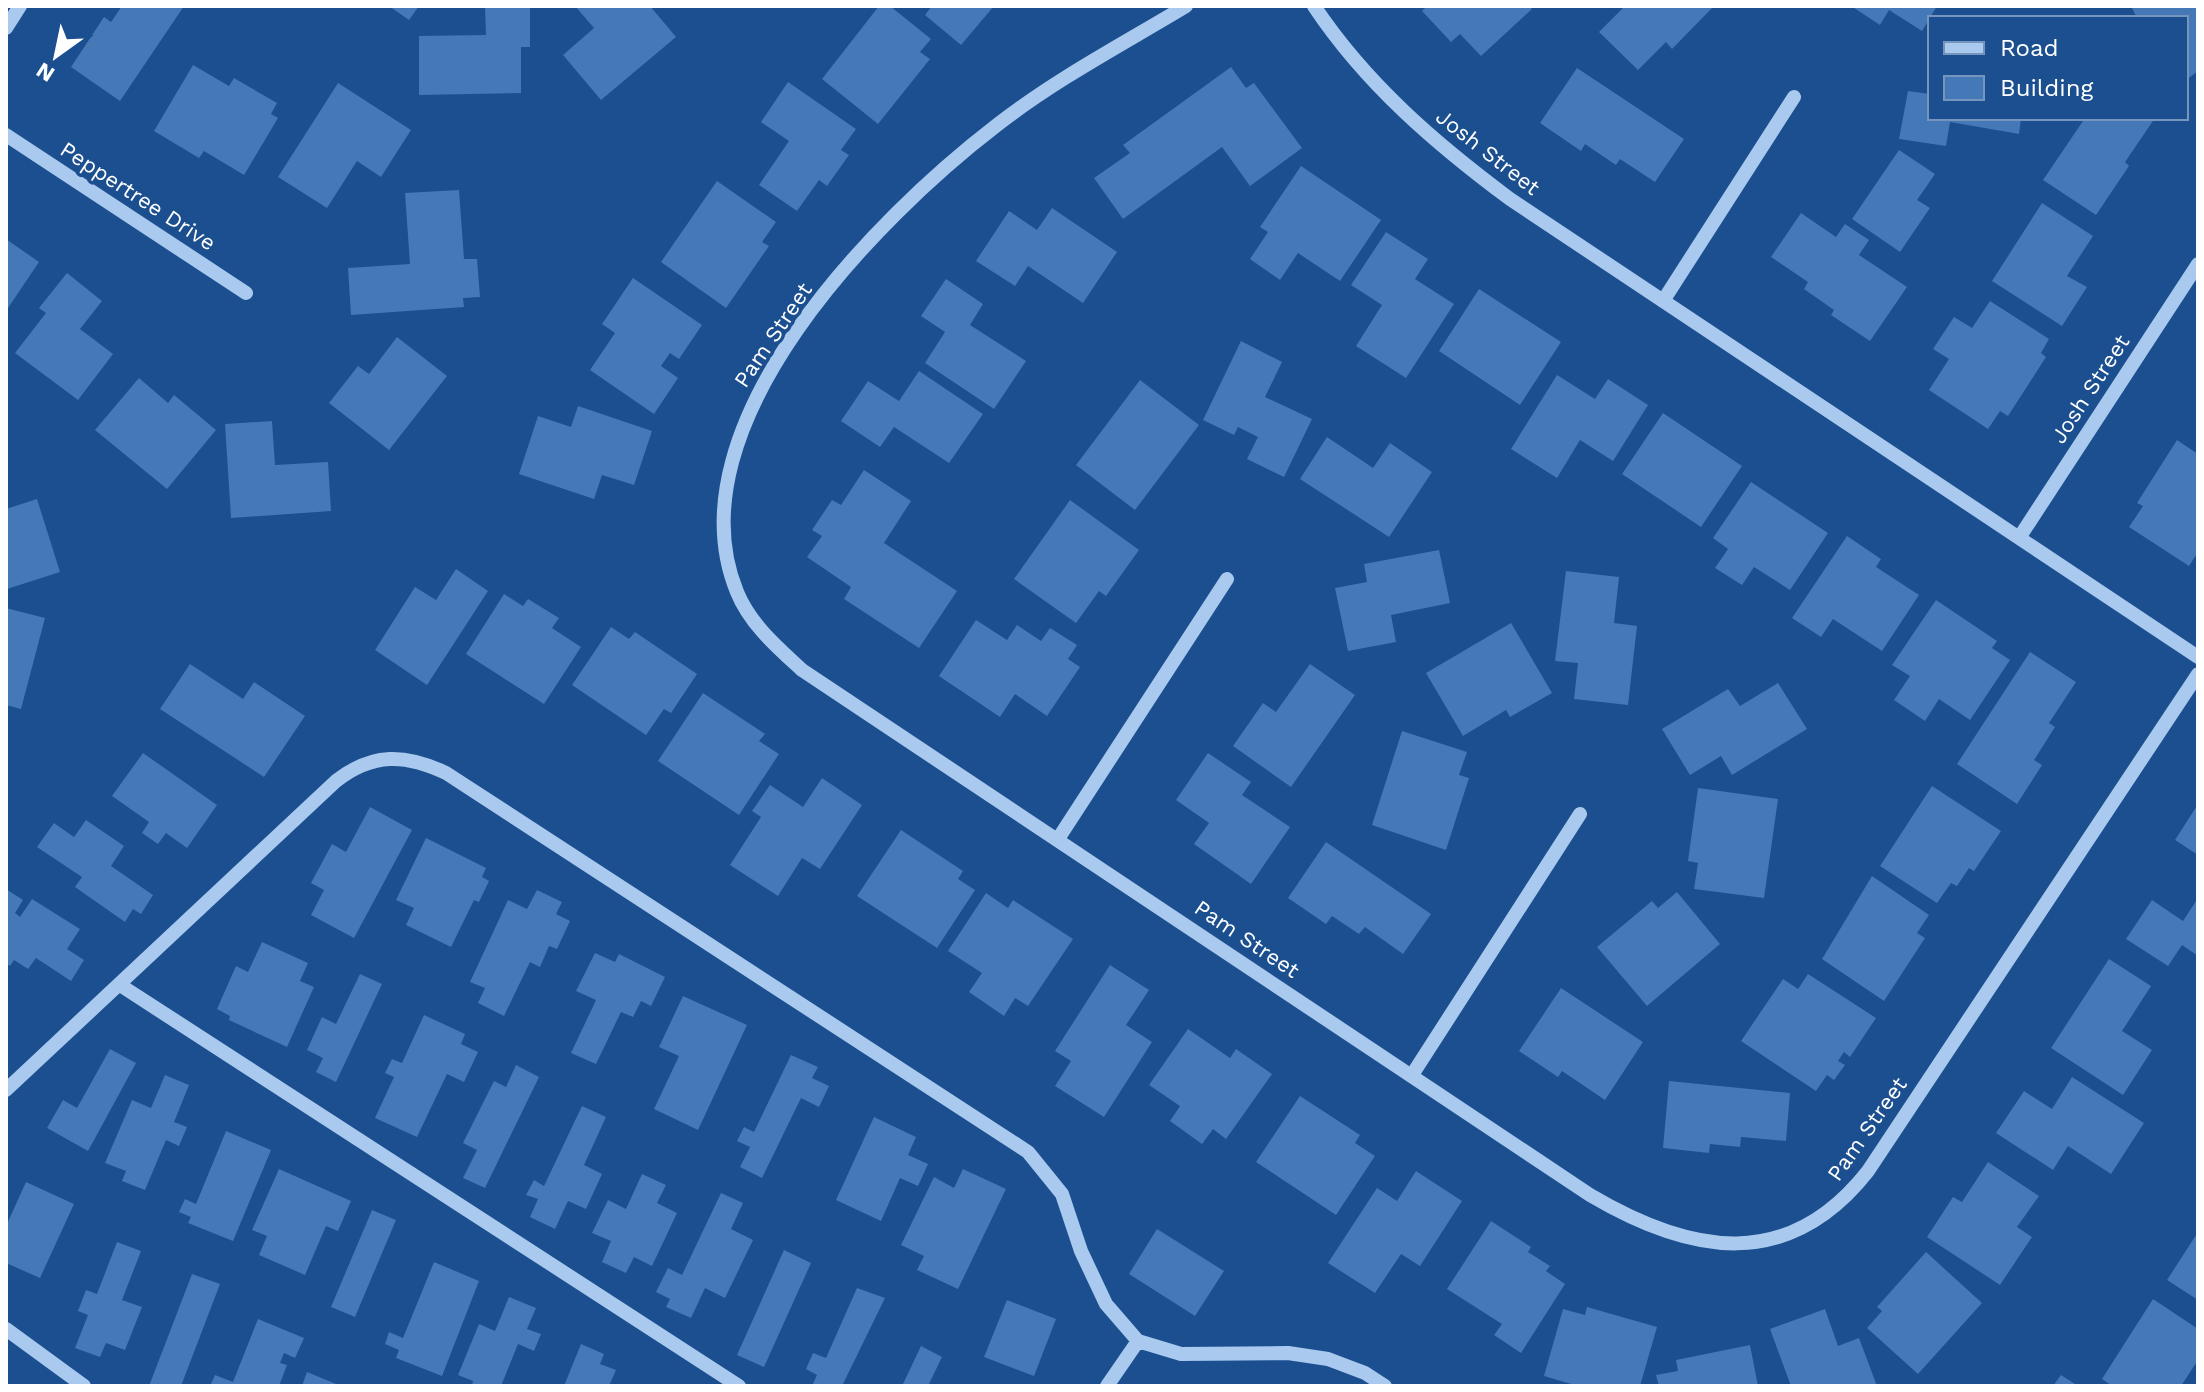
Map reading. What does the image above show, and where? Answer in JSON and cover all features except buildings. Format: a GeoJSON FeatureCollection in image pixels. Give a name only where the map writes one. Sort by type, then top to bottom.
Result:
{"type":"FeatureCollection","features":[{"type":"Feature","properties":{"kind":"street"},"geometry":{"type":"LineString","coordinates":[[6,28],[20,6]]}},
{"type":"Feature","properties":{"kind":"street","name":"Pam Street"},"geometry":{"type":"LineString","coordinates":[[1186,6],[999,123],[881,227],[802,326],[755,398],[732,454],[722,505],[725,552],[737,593],[753,621],[775,646],[850,703],[1590,1195],[1627,1217],[1667,1234],[1709,1243],[1750,1243],[1787,1236],[1834,1210],[1868,1171],[2198,674]]}},
{"type":"Feature","properties":{"kind":"street","name":"Josh Street"},"geometry":{"type":"LineString","coordinates":[[1314,6],[1386,94],[1434,142],[1510,199],[2198,657]]}},
{"type":"Feature","properties":{"kind":"street"},"geometry":{"type":"LineString","coordinates":[[1663,301],[1794,97]]}},
{"type":"Feature","properties":{"kind":"street","name":"Peppertree Drive"},"geometry":{"type":"LineString","coordinates":[[6,135],[246,293]]}},
{"type":"Feature","properties":{"kind":"street","name":"Josh Street"},"geometry":{"type":"LineString","coordinates":[[2019,538],[2198,264]]}},
{"type":"Feature","properties":{"kind":"street"},"geometry":{"type":"LineString","coordinates":[[1058,839],[1227,579]]}},
{"type":"Feature","properties":{"kind":"street"},"geometry":{"type":"LineString","coordinates":[[6,1090],[349,771],[364,762],[395,757],[427,764],[446,773],[1028,1152],[1062,1194],[1081,1251],[1106,1304],[1138,1341],[1181,1354],[1288,1353],[1328,1359],[1365,1373],[1385,1386]]}},
{"type":"Feature","properties":{"kind":"street"},"geometry":{"type":"LineString","coordinates":[[1412,1075],[1580,814]]}},
{"type":"Feature","properties":{"kind":"street"},"geometry":{"type":"LineString","coordinates":[[120,985],[739,1386]]}},
{"type":"Feature","properties":{"kind":"street"},"geometry":{"type":"LineString","coordinates":[[6,1329],[84,1386]]}},
{"type":"Feature","properties":{"kind":"street"},"geometry":{"type":"LineString","coordinates":[[1107,1386],[1138,1341]]}}]}
